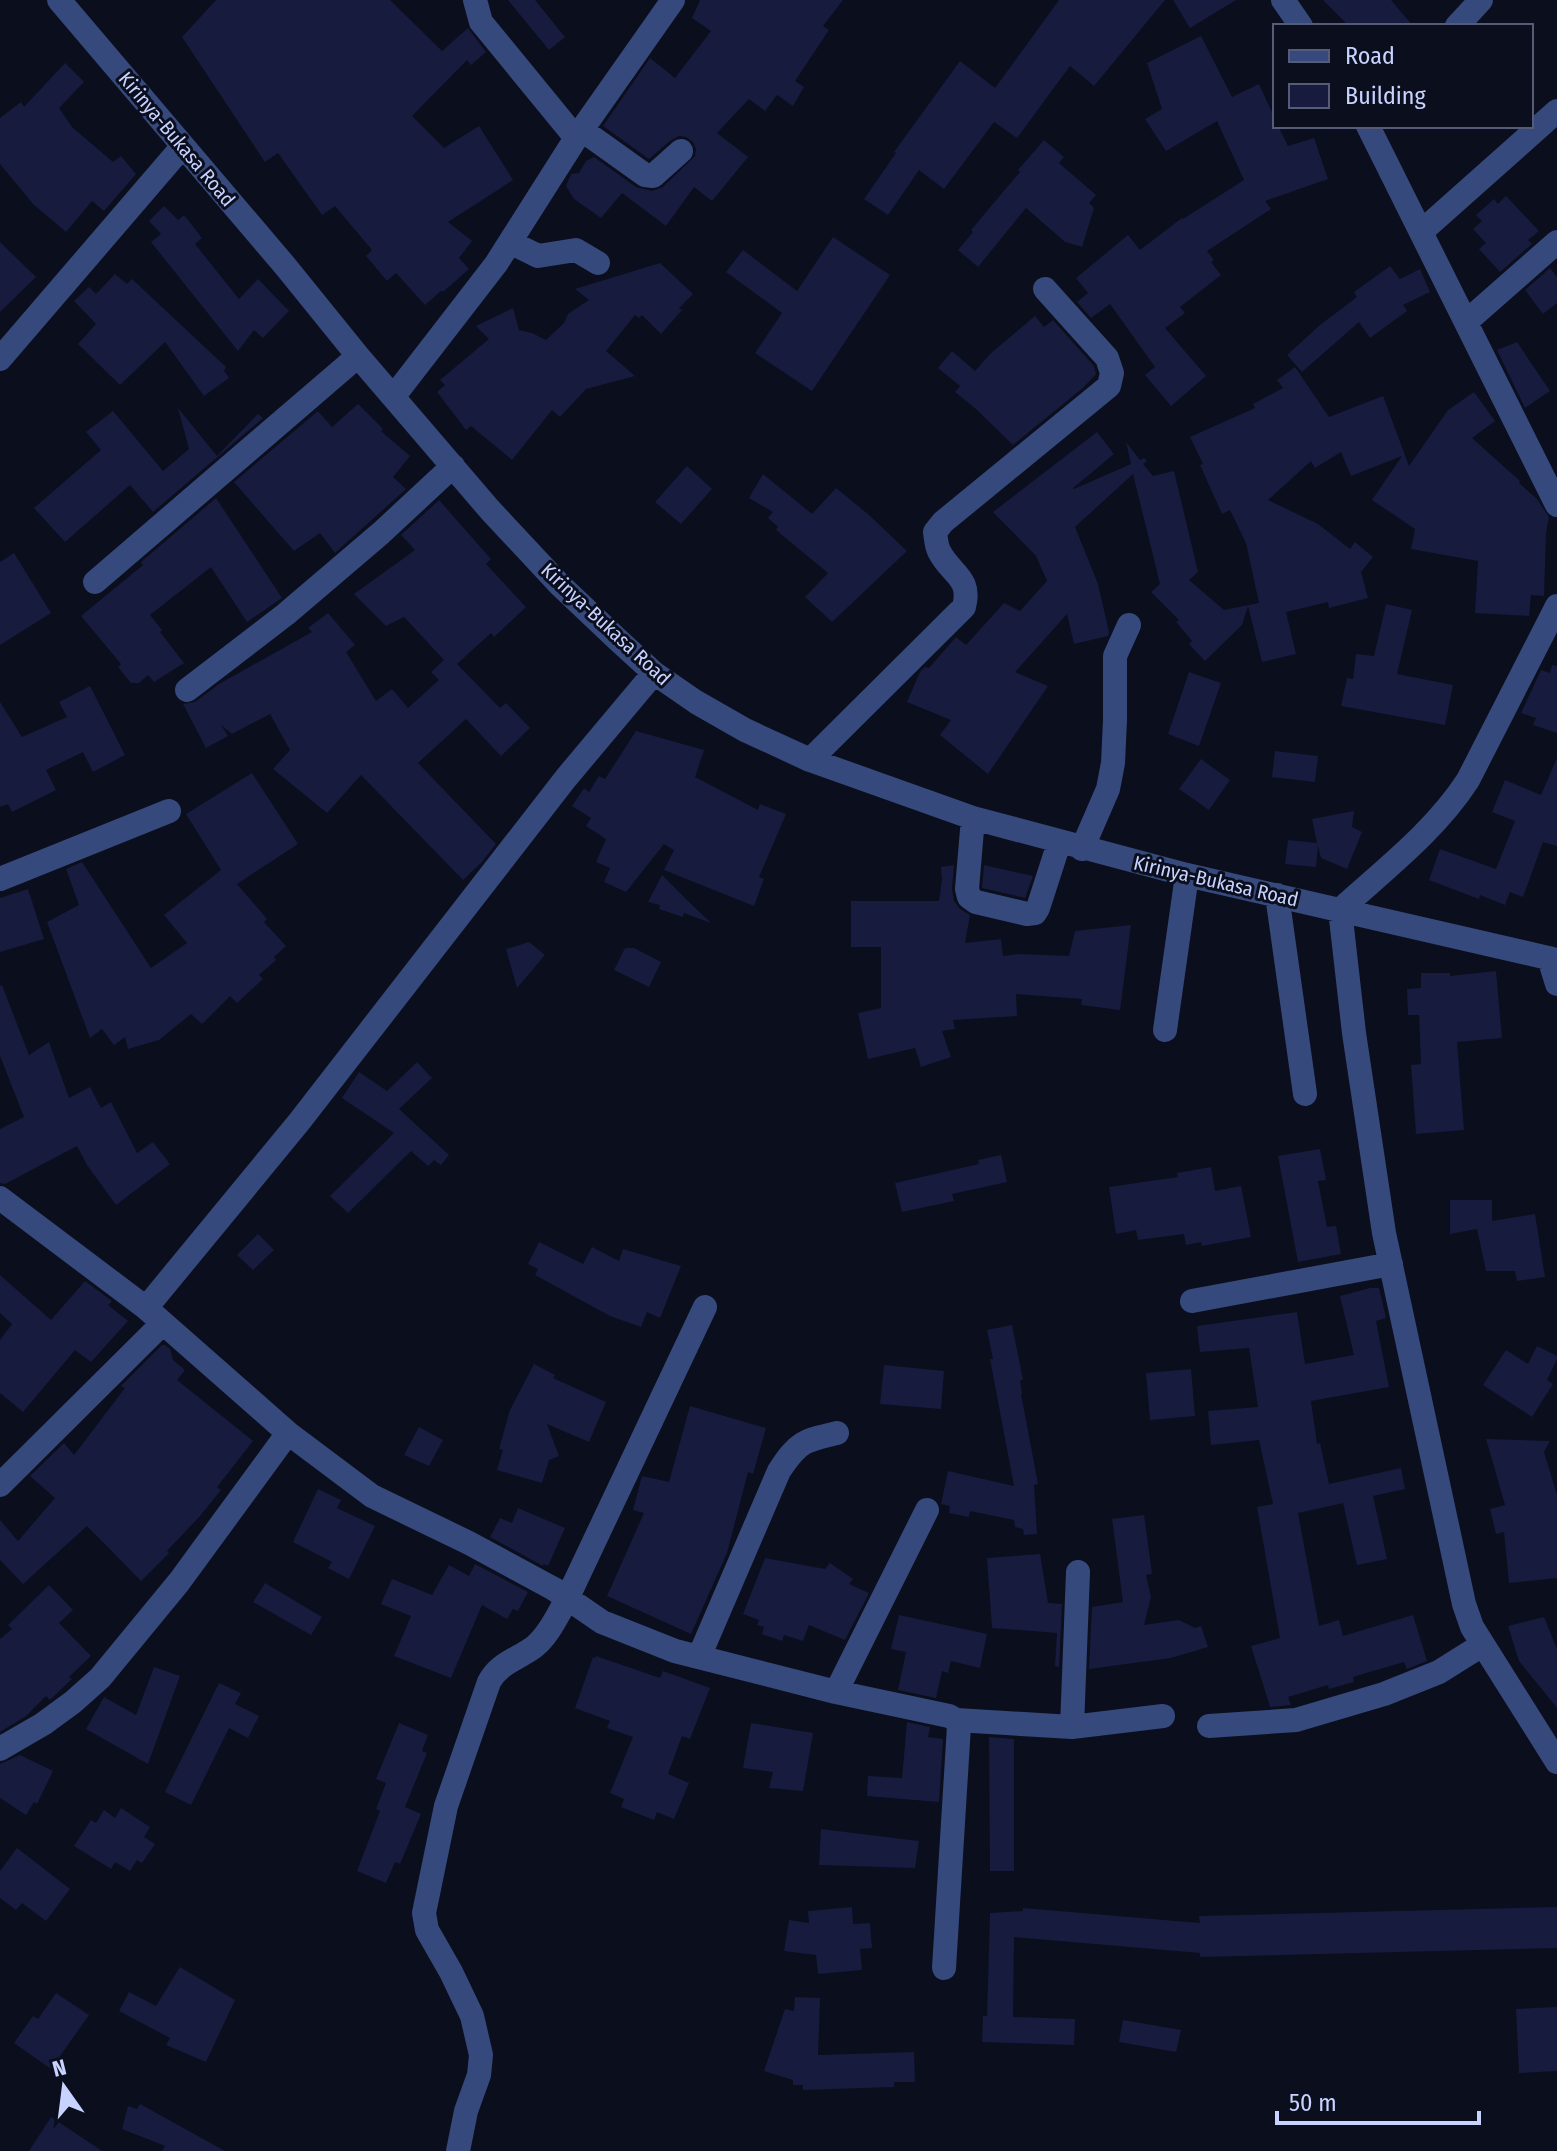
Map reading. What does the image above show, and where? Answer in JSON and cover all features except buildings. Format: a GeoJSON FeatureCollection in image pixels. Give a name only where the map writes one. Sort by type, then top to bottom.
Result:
{"type":"FeatureCollection","features":[{"type":"Feature","properties":{"kind":"street","name":"Kirinya-Bukasa Road"},"geometry":{"type":"LineString","coordinates":[[59,0],[490,510],[560,585],[654,673],[696,702],[745,730],[810,760],[973,818],[1187,875],[1553,959]]}},
{"type":"Feature","properties":{"kind":"street"},"geometry":{"type":"LineString","coordinates":[[475,0],[481,22],[579,134],[645,175],[653,176],[681,151]]}},
{"type":"Feature","properties":{"kind":"street"},"geometry":{"type":"LineString","coordinates":[[394,396],[496,264],[579,134],[673,0]]}},
{"type":"Feature","properties":{"kind":"street"},"geometry":{"type":"LineString","coordinates":[[1283,0],[1300,24]]}},
{"type":"Feature","properties":{"kind":"street"},"geometry":{"type":"LineString","coordinates":[[1459,24],[1481,0]]}},
{"type":"Feature","properties":{"kind":"street"},"geometry":{"type":"LineString","coordinates":[[1421,232],[1557,111]]}},
{"type":"Feature","properties":{"kind":"street"},"geometry":{"type":"LineString","coordinates":[[1369,128],[1557,505]]}},
{"type":"Feature","properties":{"kind":"street"},"geometry":{"type":"LineString","coordinates":[[0,359],[182,147]]}},
{"type":"Feature","properties":{"kind":"street"},"geometry":{"type":"LineString","coordinates":[[510,242],[538,256],[576,250],[598,263]]}},
{"type":"Feature","properties":{"kind":"street"},"geometry":{"type":"LineString","coordinates":[[1466,322],[1557,242]]}},
{"type":"Feature","properties":{"kind":"street"},"geometry":{"type":"LineString","coordinates":[[810,760],[964,607],[967,595],[963,583],[939,552],[935,532],[943,522],[1109,386],[1112,373],[1107,358],[1045,289]]}},
{"type":"Feature","properties":{"kind":"street"},"geometry":{"type":"LineString","coordinates":[[95,582],[358,356]]}},
{"type":"Feature","properties":{"kind":"street"},"geometry":{"type":"LineString","coordinates":[[187,690],[286,614],[453,466]]}},
{"type":"Feature","properties":{"kind":"street"},"geometry":{"type":"LineString","coordinates":[[1557,606],[1454,802],[1340,910],[1384,1233],[1464,1604],[1482,1645],[1557,1762]]}},
{"type":"Feature","properties":{"kind":"street"},"geometry":{"type":"LineString","coordinates":[[973,818],[967,889],[969,897],[976,902],[1027,914],[1035,913],[1070,846],[1108,789],[1115,720],[1115,656],[1129,625]]}},
{"type":"Feature","properties":{"kind":"street"},"geometry":{"type":"LineString","coordinates":[[0,1485],[154,1315],[299,1122],[566,778],[654,673]]}},
{"type":"Feature","properties":{"kind":"street"},"geometry":{"type":"LineString","coordinates":[[0,879],[169,811]]}},
{"type":"Feature","properties":{"kind":"street"},"geometry":{"type":"LineString","coordinates":[[1165,1030],[1187,875]]}},
{"type":"Feature","properties":{"kind":"street"},"geometry":{"type":"LineString","coordinates":[[1277,895],[1305,1094]]}},
{"type":"Feature","properties":{"kind":"street"},"geometry":{"type":"LineString","coordinates":[[1553,959],[1557,984]]}},
{"type":"Feature","properties":{"kind":"street"},"geometry":{"type":"LineString","coordinates":[[0,1198],[154,1315],[288,1433],[372,1496],[554,1589],[602,1622],[675,1651],[956,1720],[1072,1727],[1163,1716]]}},
{"type":"Feature","properties":{"kind":"street"},"geometry":{"type":"LineString","coordinates":[[1192,1301],[1391,1264]]}},
{"type":"Feature","properties":{"kind":"street"},"geometry":{"type":"LineString","coordinates":[[458,2151],[466,2111],[479,2075],[481,2055],[472,2016],[424,1921],[426,1895],[446,1806],[489,1682],[500,1667],[541,1641],[567,1599],[705,1307]]}},
{"type":"Feature","properties":{"kind":"street"},"geometry":{"type":"LineString","coordinates":[[0,1749],[43,1724],[100,1678],[179,1582],[288,1433]]}},
{"type":"Feature","properties":{"kind":"street"},"geometry":{"type":"LineString","coordinates":[[699,1657],[779,1471],[793,1450],[812,1439],[837,1433]]}},
{"type":"Feature","properties":{"kind":"street"},"geometry":{"type":"LineString","coordinates":[[836,1692],[927,1510]]}},
{"type":"Feature","properties":{"kind":"street"},"geometry":{"type":"LineString","coordinates":[[1072,1727],[1078,1572]]}},
{"type":"Feature","properties":{"kind":"street"},"geometry":{"type":"LineString","coordinates":[[1209,1726],[1296,1720],[1325,1712],[1384,1694],[1439,1672],[1482,1645]]}},
{"type":"Feature","properties":{"kind":"street"},"geometry":{"type":"LineString","coordinates":[[944,1968],[959,1726],[956,1720]]}}]}
